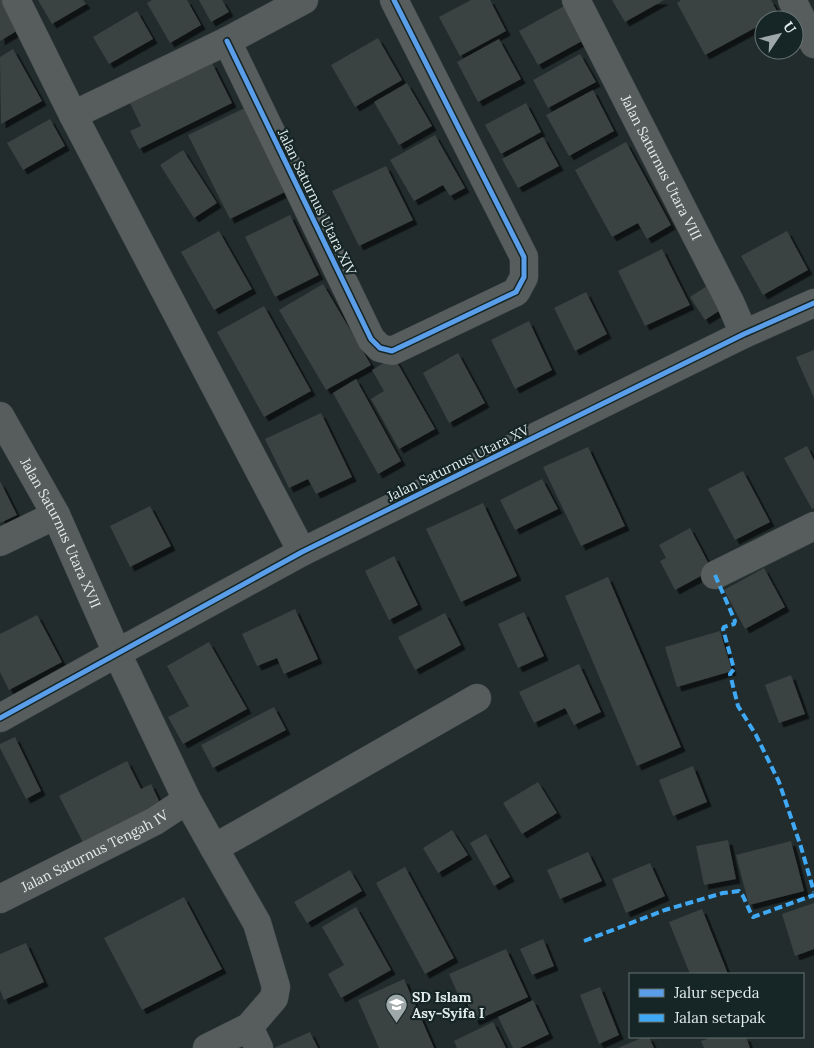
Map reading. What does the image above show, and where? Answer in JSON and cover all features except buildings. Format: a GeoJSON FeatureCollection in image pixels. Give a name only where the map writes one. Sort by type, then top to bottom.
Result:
{"type":"FeatureCollection","features":[{"type":"Feature","properties":{"kind":"street"},"geometry":{"type":"LineString","coordinates":[[16,0],[73,115],[302,552]]}},
{"type":"Feature","properties":{"kind":"street"},"geometry":{"type":"LineString","coordinates":[[73,115],[227,41],[304,0]]}},
{"type":"Feature","properties":{"kind":"street","name":"Jalan Saturnus Utara VIII"},"geometry":{"type":"LineString","coordinates":[[576,0],[730,302],[744,334]]}},
{"type":"Feature","properties":{"kind":"street"},"geometry":{"type":"LineString","coordinates":[[792,0],[814,44]]}},
{"type":"Feature","properties":{"kind":"street","name":"Jalan Saturnus Utara XIV"},"geometry":{"type":"LineString","coordinates":[[227,41],[371,339],[380,348],[392,351],[516,292],[524,277],[524,257],[398,1]]}},
{"type":"Feature","properties":{"kind":"street","name":"Jalan Saturnus Utara XV"},"geometry":{"type":"LineString","coordinates":[[0,718],[302,552],[744,334],[814,303]]}},
{"type":"Feature","properties":{"kind":"street","name":"Jalan Saturnus Utara XVII"},"geometry":{"type":"LineString","coordinates":[[0,416],[56,515],[117,653],[187,800],[257,923],[276,987],[274,998],[254,1038]]}},
{"type":"Feature","properties":{"kind":"street"},"geometry":{"type":"LineString","coordinates":[[0,542],[56,515]]}},
{"type":"Feature","properties":{"kind":"street"},"geometry":{"type":"LineString","coordinates":[[715,574],[814,526]]}},
{"type":"Feature","properties":{"kind":"street"},"geometry":{"type":"LineString","coordinates":[[214,848],[477,698]]}},
{"type":"Feature","properties":{"kind":"street","name":"Jalan Saturnus Tengah IV"},"geometry":{"type":"LineString","coordinates":[[0,899],[155,821],[187,800]]}},
{"type":"Feature","properties":{"kind":"street"},"geometry":{"type":"LineString","coordinates":[[207,1048],[254,1038]]}},
{"type":"Feature","properties":{"kind":"marked path"},"geometry":{"type":"LineString","coordinates":[[715,575],[735,621],[734,624],[723,629],[734,669],[730,674],[738,706],[756,735],[779,782],[814,892]]}},
{"type":"Feature","properties":{"kind":"marked path"},"geometry":{"type":"LineString","coordinates":[[584,941],[665,910],[723,893],[739,891],[753,917],[814,895]]}},
{"type":"Feature","properties":{"kind":"cycle path"},"geometry":{"type":"LineString","coordinates":[[227,41],[371,339],[380,348],[392,351],[516,292],[524,277],[524,257],[394,0]]}},
{"type":"Feature","properties":{"kind":"cycle path"},"geometry":{"type":"LineString","coordinates":[[0,718],[302,552],[744,334],[814,303]]}},
{"type":"Feature","properties":{"kind":"place","name":"SD Islam Asy-Syifa I"},"geometry":{"type":"Point","coordinates":[396,1024]}}]}
